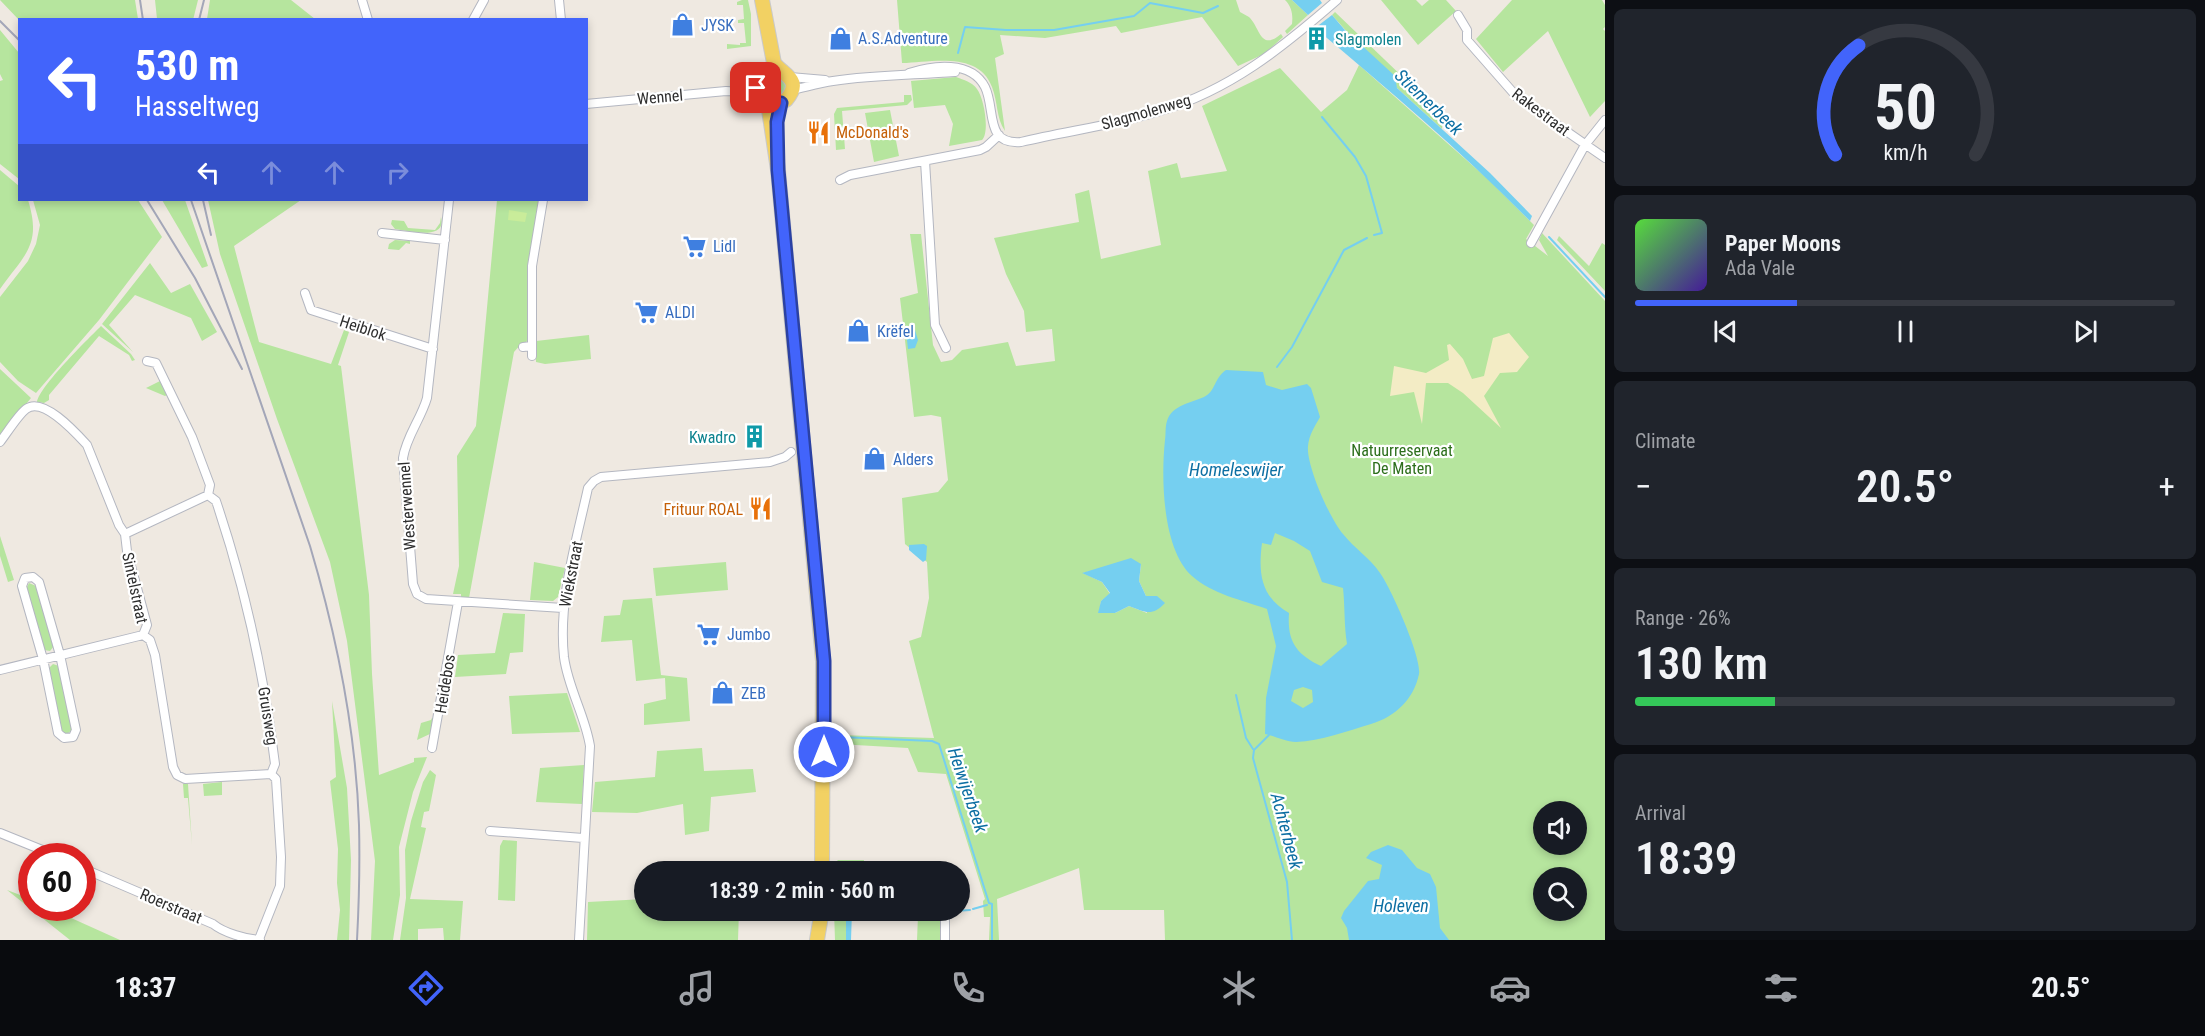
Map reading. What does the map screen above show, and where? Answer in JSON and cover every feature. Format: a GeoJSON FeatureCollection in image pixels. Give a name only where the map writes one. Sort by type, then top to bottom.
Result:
{"type":"FeatureCollection","features":[{"type":"Feature","properties":{"kind":"main road"},"geometry":{"type":"LineString","coordinates":[[762,1],[772,70],[766,95],[778,170],[824,661],[822,861]]}},
{"type":"Feature","properties":{"kind":"main road"},"geometry":{"type":"LineString","coordinates":[[766,95],[790,95],[791,84],[772,70]]}},
{"type":"Feature","properties":{"kind":"main road"},"geometry":{"type":"LineString","coordinates":[[817,940],[821,921]]}},
{"type":"Feature","properties":{"kind":"main road"},"geometry":{"type":"LineString","coordinates":[[823,921],[826,940]]}},
{"type":"Feature","properties":{"kind":"street"},"geometry":{"type":"LineString","coordinates":[[362,0],[367,18]]}},
{"type":"Feature","properties":{"kind":"street"},"geometry":{"type":"LineString","coordinates":[[474,18],[484,0]]}},
{"type":"Feature","properties":{"kind":"street"},"geometry":{"type":"LineString","coordinates":[[559,0],[561,18]]}},
{"type":"Feature","properties":{"kind":"street","name":"Slagmolenweg"},"geometry":{"type":"LineString","coordinates":[[999,135],[1012,142],[1021,142],[1131,119],[1161,111],[1217,89],[1262,62],[1334,3]]}},
{"type":"Feature","properties":{"kind":"street","name":"Rakestraat"},"geometry":{"type":"LineString","coordinates":[[1458,15],[1470,28],[1467,40],[1517,97],[1605,158]]}},
{"type":"Feature","properties":{"kind":"street"},"geometry":{"type":"LineString","coordinates":[[791,84],[951,67],[968,70],[978,77],[986,89],[992,118],[999,135],[986,147],[850,175],[840,180]]}},
{"type":"Feature","properties":{"kind":"street","name":"Wennel"},"geometry":{"type":"LineString","coordinates":[[588,104],[734,90],[766,95]]}},
{"type":"Feature","properties":{"kind":"street"},"geometry":{"type":"LineString","coordinates":[[1532,243],[1585,145],[1605,120]]}},
{"type":"Feature","properties":{"kind":"street"},"geometry":{"type":"LineString","coordinates":[[925,161],[935,325],[946,348]]}},
{"type":"Feature","properties":{"kind":"street","name":"Westerwennel"},"geometry":{"type":"LineString","coordinates":[[449,201],[426,404],[408,440],[403,458],[413,584],[417,594],[426,599],[563,608]]}},
{"type":"Feature","properties":{"kind":"street"},"geometry":{"type":"LineString","coordinates":[[532,356],[532,267],[543,201]]}},
{"type":"Feature","properties":{"kind":"street"},"geometry":{"type":"LineString","coordinates":[[382,233],[445,240]]}},
{"type":"Feature","properties":{"kind":"street","name":"Heiblok"},"geometry":{"type":"LineString","coordinates":[[305,292],[311,310],[433,349]]}},
{"type":"Feature","properties":{"kind":"street"},"geometry":{"type":"LineString","coordinates":[[523,347],[532,346]]}},
{"type":"Feature","properties":{"kind":"street","name":"Gruisweg"},"geometry":{"type":"LineString","coordinates":[[147,361],[156,363],[192,436],[210,485],[208,495],[216,501],[252,625],[269,716],[275,764],[271,774],[276,779],[281,857],[280,886],[259,940]]}},
{"type":"Feature","properties":{"kind":"street","name":"Sintelstraat"},"geometry":{"type":"LineString","coordinates":[[0,442],[26,409],[36,405],[46,408],[78,434],[87,445],[119,525],[125,534],[147,625],[143,635],[150,640],[155,655],[173,767],[177,775],[185,779],[271,774]]}},
{"type":"Feature","properties":{"kind":"street","name":"Wiekstraat"},"geometry":{"type":"LineString","coordinates":[[579,940],[590,746],[588,733],[567,672],[564,656],[563,608],[588,488],[601,477],[770,462],[785,457],[791,452]]}},
{"type":"Feature","properties":{"kind":"street"},"geometry":{"type":"LineString","coordinates":[[125,534],[208,495]]}},
{"type":"Feature","properties":{"kind":"street"},"geometry":{"type":"LineString","coordinates":[[33,577],[39,582],[60,655],[76,730],[73,737],[64,738],[58,733],[43,659],[22,586],[25,578],[33,577]]}},
{"type":"Feature","properties":{"kind":"street","name":"Heidebos"},"geometry":{"type":"LineString","coordinates":[[432,748],[458,602]]}},
{"type":"Feature","properties":{"kind":"street"},"geometry":{"type":"LineString","coordinates":[[0,670],[143,635]]}},
{"type":"Feature","properties":{"kind":"street"},"geometry":{"type":"LineString","coordinates":[[490,831],[583,838]]}},
{"type":"Feature","properties":{"kind":"street"},"geometry":{"type":"LineString","coordinates":[[0,833],[25,843]]}},
{"type":"Feature","properties":{"kind":"street","name":"Roerstraat"},"geometry":{"type":"LineString","coordinates":[[96,873],[213,924],[220,936],[234,933],[250,940],[259,940]]}},
{"type":"Feature","properties":{"kind":"street"},"geometry":{"type":"LineString","coordinates":[[945,921],[945,940]]}},
{"type":"Feature","properties":{"kind":"green space"},"geometry":{"type":"Polygon","coordinates":[[[0,0],[135,0],[138,18],[18,18],[0,0]]]}},
{"type":"Feature","properties":{"kind":"green space"},"geometry":{"type":"Polygon","coordinates":[[[155,0],[198,0],[194,18],[157,18],[155,0]]]}},
{"type":"Feature","properties":{"kind":"green space"},"geometry":{"type":"Polygon","coordinates":[[[210,0],[291,0],[314,18],[207,18],[210,0]]]}},
{"type":"Feature","properties":{"kind":"green space"},"geometry":{"type":"Polygon","coordinates":[[[748,0],[751,14],[751,46],[727,49],[727,44],[746,43],[744,23],[738,23],[738,20],[744,19],[743,5],[737,5],[737,2],[748,0]]]}},
{"type":"Feature","properties":{"kind":"green space"},"geometry":{"type":"Polygon","coordinates":[[[897,0],[1236,0],[1240,12],[1253,21],[1261,36],[1269,40],[1281,34],[1283,37],[1264,54],[1238,66],[1202,17],[1121,33],[1116,26],[1045,38],[1000,35],[1004,54],[995,58],[1005,131],[1000,121],[992,87],[986,76],[977,68],[953,61],[902,63],[897,0]]]}},
{"type":"Feature","properties":{"kind":"green space"},"geometry":{"type":"Polygon","coordinates":[[[1285,0],[1292,0],[1308,15],[1287,34],[1285,31],[1292,24],[1292,17],[1291,8],[1285,0]]]}},
{"type":"Feature","properties":{"kind":"green space"},"geometry":{"type":"Polygon","coordinates":[[[1381,0],[1416,0],[1422,6],[1429,0],[1446,0],[1456,11],[1418,45],[1381,0]]]}},
{"type":"Feature","properties":{"kind":"green space"},"geometry":{"type":"Polygon","coordinates":[[[1512,0],[1602,0],[1605,5],[1605,27],[1603,29],[1605,31],[1605,101],[1590,117],[1548,31],[1503,72],[1476,39],[1512,0]]]}},
{"type":"Feature","properties":{"kind":"green space"},"geometry":{"type":"Polygon","coordinates":[[[1335,12],[1409,83],[1442,125],[1442,129],[1397,88],[1332,15],[1335,12]]]}},
{"type":"Feature","properties":{"kind":"green space"},"geometry":{"type":"Polygon","coordinates":[[[0,30],[18,52],[18,178],[0,164],[0,81],[3,80],[0,74],[0,30]]]}},
{"type":"Feature","properties":{"kind":"green space","name":"Natuurreservaat De Maten"},"geometry":{"type":"Polygon","coordinates":[[[1359,65],[1489,180],[1534,225],[1526,239],[1548,256],[1539,240],[1542,233],[1605,301],[1605,940],[1165,940],[1164,910],[1084,910],[1079,868],[997,899],[999,940],[989,940],[990,917],[984,917],[983,901],[985,899],[946,774],[918,772],[908,748],[838,744],[839,735],[934,738],[909,641],[921,637],[929,598],[927,562],[905,544],[902,498],[938,492],[948,480],[941,417],[931,415],[914,417],[900,298],[918,293],[910,234],[921,234],[933,345],[941,362],[952,360],[962,350],[1008,342],[1016,366],[1055,361],[1052,329],[1026,332],[1024,311],[1006,274],[994,238],[1079,222],[1075,194],[1089,190],[1101,259],[1161,245],[1148,171],[1177,163],[1181,178],[1227,171],[1202,106],[1280,68],[1321,112],[1347,90],[1359,65]],[[1141,564],[1105,567],[1083,573],[1102,582],[1110,594],[1101,601],[1099,613],[1115,613],[1129,606],[1147,613],[1146,596],[1139,581],[1141,564]]]}},
{"type":"Feature","properties":{"kind":"green space"},"geometry":{"type":"Polygon","coordinates":[[[775,75],[783,78],[786,86],[783,94],[775,97],[767,94],[764,86],[767,78],[775,75]]]}},
{"type":"Feature","properties":{"kind":"green space"},"geometry":{"type":"Polygon","coordinates":[[[956,77],[973,85],[980,93],[986,130],[982,140],[949,146],[953,124],[945,105],[914,108],[911,81],[956,77]]]}},
{"type":"Feature","properties":{"kind":"green space"},"geometry":{"type":"Polygon","coordinates":[[[904,95],[911,95],[912,100],[907,105],[842,111],[845,149],[836,150],[834,114],[837,108],[904,102],[904,95]]]}},
{"type":"Feature","properties":{"kind":"green space"},"geometry":{"type":"Polygon","coordinates":[[[890,110],[899,156],[874,162],[865,113],[890,110]]]}},
{"type":"Feature","properties":{"kind":"green space"},"geometry":{"type":"Polygon","coordinates":[[[0,170],[18,185],[18,201],[28,201],[33,228],[29,248],[0,289],[0,170]]]}},
{"type":"Feature","properties":{"kind":"green space"},"geometry":{"type":"Polygon","coordinates":[[[33,201],[139,201],[162,237],[99,320],[36,393],[18,381],[0,362],[0,297],[28,261],[36,244],[40,225],[33,201]]]}},
{"type":"Feature","properties":{"kind":"green space"},"geometry":{"type":"Polygon","coordinates":[[[163,201],[185,201],[208,266],[202,268],[163,201]]]}},
{"type":"Feature","properties":{"kind":"green space"},"geometry":{"type":"Polygon","coordinates":[[[208,201],[300,201],[234,246],[259,342],[331,364],[344,330],[349,332],[338,365],[341,366],[369,595],[379,775],[414,762],[414,758],[427,757],[413,792],[399,847],[400,895],[393,940],[371,940],[375,861],[347,641],[330,562],[277,419],[220,254],[208,201]]]}},
{"type":"Feature","properties":{"kind":"green space"},"geometry":{"type":"Polygon","coordinates":[[[497,201],[541,201],[529,260],[528,338],[526,343],[521,344],[514,352],[469,598],[461,597],[461,594],[453,594],[459,566],[457,456],[476,426],[497,201]]]}},
{"type":"Feature","properties":{"kind":"green space"},"geometry":{"type":"Polygon","coordinates":[[[509,210],[527,213],[525,222],[508,220],[509,210]]]}},
{"type":"Feature","properties":{"kind":"green space"},"geometry":{"type":"Polygon","coordinates":[[[441,217],[438,229],[433,232],[426,233],[395,229],[391,224],[392,220],[404,221],[408,228],[435,230],[441,217]]]}},
{"type":"Feature","properties":{"kind":"green space"},"geometry":{"type":"Polygon","coordinates":[[[1559,236],[1589,266],[1602,243],[1605,245],[1605,291],[1557,240],[1559,236]]]}},
{"type":"Feature","properties":{"kind":"green space"},"geometry":{"type":"Polygon","coordinates":[[[395,240],[410,241],[410,244],[406,243],[399,250],[388,249],[389,244],[395,240]]]}},
{"type":"Feature","properties":{"kind":"green space"},"geometry":{"type":"Polygon","coordinates":[[[150,263],[171,293],[190,284],[217,332],[202,341],[191,318],[135,295],[109,325],[133,352],[102,324],[150,263]]]}},
{"type":"Feature","properties":{"kind":"green space"},"geometry":{"type":"Polygon","coordinates":[[[101,326],[135,360],[132,361],[129,355],[99,336],[49,395],[49,400],[44,403],[37,402],[46,385],[101,326]]]}},
{"type":"Feature","properties":{"kind":"green space"},"geometry":{"type":"Polygon","coordinates":[[[589,335],[591,359],[545,364],[536,362],[536,341],[589,335]]]}},
{"type":"Feature","properties":{"kind":"green space"},"geometry":{"type":"Polygon","coordinates":[[[0,369],[31,398],[0,436],[0,369]]]}},
{"type":"Feature","properties":{"kind":"green space"},"geometry":{"type":"Polygon","coordinates":[[[160,381],[167,395],[165,396],[146,388],[160,381]]]}},
{"type":"Feature","properties":{"kind":"green space"},"geometry":{"type":"Polygon","coordinates":[[[0,536],[14,580],[8,582],[0,556],[0,536]]]}},
{"type":"Feature","properties":{"kind":"green space"},"geometry":{"type":"Polygon","coordinates":[[[534,562],[565,568],[558,597],[553,601],[530,600],[534,562]]]}},
{"type":"Feature","properties":{"kind":"green space"},"geometry":{"type":"Polygon","coordinates":[[[726,562],[728,590],[656,596],[653,568],[726,562]]]}},
{"type":"Feature","properties":{"kind":"green space"},"geometry":{"type":"Polygon","coordinates":[[[29,583],[36,586],[54,646],[50,651],[44,650],[26,589],[29,583]]]}},
{"type":"Feature","properties":{"kind":"green space"},"geometry":{"type":"Polygon","coordinates":[[[652,598],[661,675],[687,678],[690,721],[644,725],[644,704],[666,699],[665,678],[636,681],[632,640],[601,642],[604,616],[620,615],[623,600],[652,598]]]}},
{"type":"Feature","properties":{"kind":"green space"},"geometry":{"type":"Polygon","coordinates":[[[503,613],[525,614],[523,652],[510,653],[506,674],[455,677],[458,655],[495,653],[503,613]]]}},
{"type":"Feature","properties":{"kind":"green space"},"geometry":{"type":"Polygon","coordinates":[[[53,664],[59,666],[72,730],[67,734],[62,732],[49,668],[53,664]]]}},
{"type":"Feature","properties":{"kind":"green space"},"geometry":{"type":"Polygon","coordinates":[[[567,693],[580,732],[512,734],[509,696],[567,693]]]}},
{"type":"Feature","properties":{"kind":"green space"},"geometry":{"type":"Polygon","coordinates":[[[332,701],[347,788],[351,860],[349,940],[337,940],[340,910],[337,883],[338,849],[330,781],[336,777],[332,701]]]}},
{"type":"Feature","properties":{"kind":"green space"},"geometry":{"type":"Polygon","coordinates":[[[434,718],[432,733],[417,740],[421,723],[434,718]]]}},
{"type":"Feature","properties":{"kind":"green space"},"geometry":{"type":"Polygon","coordinates":[[[702,748],[704,771],[753,769],[756,792],[711,797],[709,831],[685,835],[683,804],[637,813],[592,812],[595,782],[655,777],[657,751],[702,748]]]}},
{"type":"Feature","properties":{"kind":"green space"},"geometry":{"type":"Polygon","coordinates":[[[584,765],[582,804],[536,802],[540,768],[584,765]]]}},
{"type":"Feature","properties":{"kind":"green space"},"geometry":{"type":"Polygon","coordinates":[[[430,770],[436,775],[429,811],[424,812],[421,827],[426,828],[410,899],[463,901],[460,940],[444,940],[443,928],[418,929],[418,940],[400,940],[406,898],[405,850],[423,782],[430,770]]]}},
{"type":"Feature","properties":{"kind":"green space"},"geometry":{"type":"Polygon","coordinates":[[[222,782],[222,795],[204,796],[203,784],[222,782]]]}},
{"type":"Feature","properties":{"kind":"green space"},"geometry":{"type":"Polygon","coordinates":[[[183,784],[188,784],[192,845],[188,798],[184,798],[183,784]]]}},
{"type":"Feature","properties":{"kind":"green space"},"geometry":{"type":"Polygon","coordinates":[[[503,840],[517,841],[515,901],[498,900],[500,846],[503,840]]]}},
{"type":"Feature","properties":{"kind":"green space"},"geometry":{"type":"Polygon","coordinates":[[[838,860],[864,860],[864,861],[838,860]]]}},
{"type":"Feature","properties":{"kind":"green space"},"geometry":{"type":"Polygon","coordinates":[[[7,890],[18,894],[18,899],[7,890]]]}},
{"type":"Feature","properties":{"kind":"green space"},"geometry":{"type":"Polygon","coordinates":[[[634,900],[634,921],[739,921],[738,940],[587,940],[588,902],[634,900]]]}},
{"type":"Feature","properties":{"kind":"green space"},"geometry":{"type":"Polygon","coordinates":[[[46,921],[78,921],[120,940],[70,940],[46,921]]]}},
{"type":"Feature","properties":{"kind":"green space"},"geometry":{"type":"Polygon","coordinates":[[[834,921],[846,921],[846,940],[835,940],[834,921]]]}},
{"type":"Feature","properties":{"kind":"green space"},"geometry":{"type":"Polygon","coordinates":[[[918,921],[942,921],[942,940],[917,940],[918,921]]]}},
{"type":"Feature","properties":{"kind":"sand"},"geometry":{"type":"Polygon","coordinates":[[[1509,333],[1529,357],[1517,372],[1500,373],[1484,396],[1501,428],[1463,393],[1448,383],[1426,383],[1422,424],[1414,392],[1390,396],[1394,366],[1426,373],[1449,360],[1447,345],[1450,344],[1463,359],[1472,379],[1484,376],[1493,338],[1509,333]]]}},
{"type":"Feature","properties":{"kind":"water"},"geometry":{"type":"Polygon","coordinates":[[[1292,0],[1320,0],[1322,3],[1308,15],[1292,0]]]}},
{"type":"Feature","properties":{"kind":"water"},"geometry":{"type":"Polygon","coordinates":[[[1332,15],[1395,76],[1397,88],[1490,173],[1532,216],[1530,221],[1452,146],[1315,28],[1332,15]]]}},
{"type":"Feature","properties":{"kind":"water"},"geometry":{"type":"Polygon","coordinates":[[[915,330],[918,340],[915,348],[908,349],[906,331],[915,330]]]}},
{"type":"Feature","properties":{"kind":"water","name":"Homeleswijer"},"geometry":{"type":"Polygon","coordinates":[[[1226,370],[1263,372],[1266,385],[1282,390],[1307,384],[1311,388],[1320,417],[1312,431],[1308,455],[1320,491],[1338,527],[1385,581],[1405,623],[1419,666],[1416,683],[1408,699],[1395,712],[1380,721],[1315,740],[1292,742],[1265,734],[1266,698],[1276,646],[1267,609],[1228,596],[1200,582],[1182,564],[1175,549],[1169,531],[1164,492],[1163,473],[1167,421],[1177,408],[1208,394],[1226,370]],[[1275,533],[1271,545],[1262,543],[1261,575],[1264,584],[1272,600],[1289,613],[1290,631],[1295,646],[1305,657],[1321,666],[1347,644],[1343,588],[1322,582],[1310,551],[1275,533]],[[1303,687],[1294,690],[1291,701],[1303,708],[1313,702],[1312,690],[1303,687]]]}},
{"type":"Feature","properties":{"kind":"water"},"geometry":{"type":"Polygon","coordinates":[[[924,544],[927,546],[926,560],[923,562],[909,550],[909,545],[924,544]]]}},
{"type":"Feature","properties":{"kind":"water"},"geometry":{"type":"Polygon","coordinates":[[[1131,558],[1141,564],[1139,581],[1146,596],[1157,596],[1165,603],[1152,612],[1129,606],[1115,613],[1098,613],[1101,601],[1110,593],[1102,582],[1082,573],[1131,558]]]}},
{"type":"Feature","properties":{"kind":"water","name":"Holeven"},"geometry":{"type":"Polygon","coordinates":[[[1388,845],[1402,850],[1417,868],[1430,874],[1436,887],[1440,928],[1449,940],[1349,940],[1347,928],[1341,918],[1368,881],[1379,879],[1382,865],[1366,858],[1371,852],[1388,845]]]}},
{"type":"Feature","properties":{"kind":"water"},"geometry":{"type":"Polygon","coordinates":[[[846,921],[852,921],[851,940],[846,940],[846,921]]]}},
{"type":"Feature","properties":{"kind":"waterway","name":"Achterbeek"},"geometry":{"type":"LineString","coordinates":[[958,53],[965,27],[1054,30],[1134,16],[1150,3],[1203,13],[1218,6]]}},
{"type":"Feature","properties":{"kind":"waterway","name":"Achterbeek"},"geometry":{"type":"LineString","coordinates":[[1322,117],[1355,157],[1366,176],[1382,233],[1374,235]]}},
{"type":"Feature","properties":{"kind":"waterway","name":"Stiemerbeek"},"geometry":{"type":"LineString","coordinates":[[1549,237],[1605,297]]}},
{"type":"Feature","properties":{"kind":"waterway"},"geometry":{"type":"LineString","coordinates":[[1277,367],[1292,347],[1344,250],[1367,238]]}},
{"type":"Feature","properties":{"kind":"waterway"},"geometry":{"type":"LineString","coordinates":[[1236,695],[1246,738],[1253,749]]}},
{"type":"Feature","properties":{"kind":"waterway","name":"Achterbeek"},"geometry":{"type":"LineString","coordinates":[[1269,735],[1254,750],[1253,758],[1287,882],[1292,940]]}},
{"type":"Feature","properties":{"kind":"waterway","name":"Heiwijerbeek"},"geometry":{"type":"LineString","coordinates":[[840,737],[932,741],[939,744],[989,903],[992,904],[992,940]]}},
{"type":"Feature","properties":{"kind":"waterway"},"geometry":{"type":"LineString","coordinates":[[973,909],[987,905]]}},
{"type":"Feature","properties":{"kind":"railway"},"geometry":{"type":"LineString","coordinates":[[140,0],[143,18]]}},
{"type":"Feature","properties":{"kind":"railway"},"geometry":{"type":"LineString","coordinates":[[200,18],[204,0]]}},
{"type":"Feature","properties":{"kind":"railway"},"geometry":{"type":"LineString","coordinates":[[0,21],[18,39]]}},
{"type":"Feature","properties":{"kind":"railway"},"geometry":{"type":"LineString","coordinates":[[148,201],[195,278],[242,369]]}},
{"type":"Feature","properties":{"kind":"railway"},"geometry":{"type":"LineString","coordinates":[[191,201],[310,546],[337,649],[349,719],[357,789],[359,825],[357,940]]}},
{"type":"Feature","properties":{"kind":"railway"},"geometry":{"type":"LineString","coordinates":[[203,201],[211,235]]}},
{"type":"Feature","properties":{"kind":"place","name":"JYSK"},"geometry":{"type":"Point","coordinates":[683,25]}},
{"type":"Feature","properties":{"kind":"place","name":"A.S.Adventure"},"geometry":{"type":"Point","coordinates":[840,38]}},
{"type":"Feature","properties":{"kind":"place","name":"Slagmolen"},"geometry":{"type":"Point","coordinates":[1317,39]}},
{"type":"Feature","properties":{"kind":"place","name":"McDonald's"},"geometry":{"type":"Point","coordinates":[818,132]}},
{"type":"Feature","properties":{"kind":"place","name":"Lidl"},"geometry":{"type":"Point","coordinates":[695,246]}},
{"type":"Feature","properties":{"kind":"place","name":"ALDI"},"geometry":{"type":"Point","coordinates":[647,312]}},
{"type":"Feature","properties":{"kind":"place","name":"Krëfel"},"geometry":{"type":"Point","coordinates":[859,331]}},
{"type":"Feature","properties":{"kind":"place","name":"Kwadro"},"geometry":{"type":"Point","coordinates":[754,437]}},
{"type":"Feature","properties":{"kind":"place","name":"Alders"},"geometry":{"type":"Point","coordinates":[875,459]}},
{"type":"Feature","properties":{"kind":"place","name":"Frituur ROAL"},"geometry":{"type":"Point","coordinates":[761,509]}},
{"type":"Feature","properties":{"kind":"place","name":"Jumbo"},"geometry":{"type":"Point","coordinates":[709,634]}},
{"type":"Feature","properties":{"kind":"place","name":"ZEB"},"geometry":{"type":"Point","coordinates":[723,693]}},
{"type":"Feature","properties":{"kind":"route"},"geometry":{"type":"LineString","coordinates":[[756,88],[760,97],[768,103],[781,103],[777,122],[778,170],[824,661],[824,752]]}}]}
